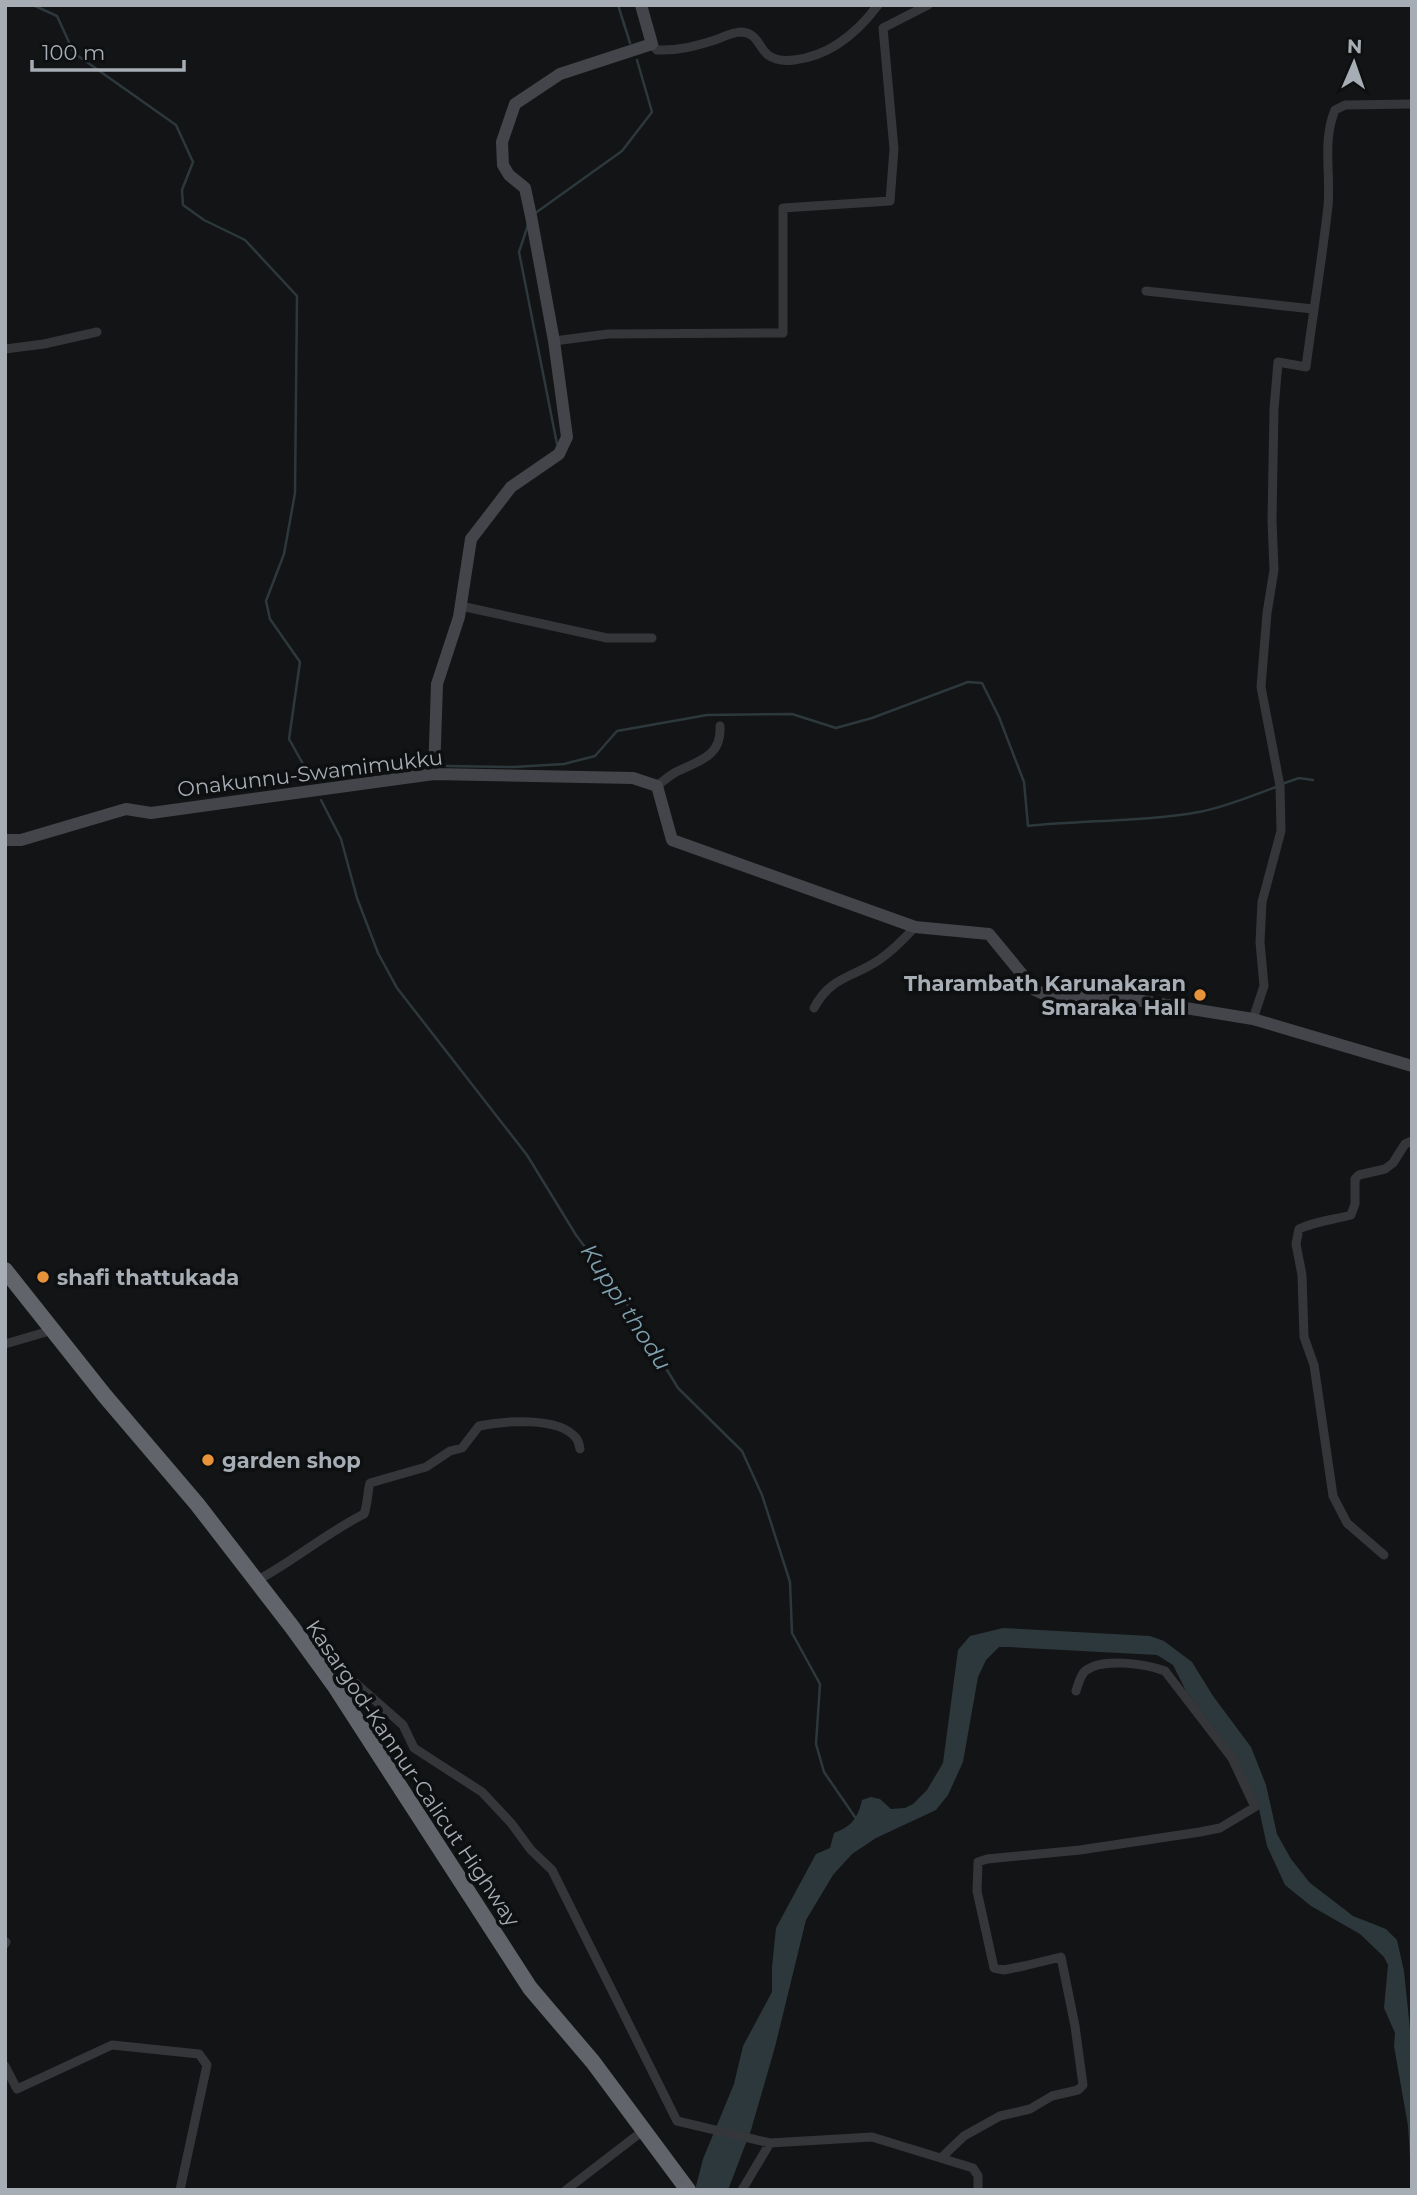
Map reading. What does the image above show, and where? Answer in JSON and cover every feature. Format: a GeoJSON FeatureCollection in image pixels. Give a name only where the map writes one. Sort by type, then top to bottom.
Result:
{"type":"FeatureCollection","features":[{"type":"Feature","properties":{"kind":"highway","name":"Kasargod-Kannur-Calicut Highway"},"geometry":{"type":"LineString","coordinates":[[5,1270],[105,1396],[197,1504],[292,1627],[334,1685],[530,1988],[593,2062],[688,2190]]}},
{"type":"Feature","properties":{"kind":"street"},"geometry":{"type":"LineString","coordinates":[[641,5],[652,44],[657,50],[678,50],[739,32],[751,34],[768,55],[783,61],[818,56],[842,42],[878,5]]}},
{"type":"Feature","properties":{"kind":"street"},"geometry":{"type":"LineString","coordinates":[[554,341],[608,334],[783,333],[783,208],[890,201],[894,149],[883,28],[928,5]]}},
{"type":"Feature","properties":{"kind":"street"},"geometry":{"type":"LineString","coordinates":[[434,774],[437,684],[460,606],[471,539],[511,487],[559,454],[567,438],[554,341],[525,188],[509,175],[503,165],[502,142],[515,104],[526,96],[560,74],[652,44]]}},
{"type":"Feature","properties":{"kind":"street"},"geometry":{"type":"LineString","coordinates":[[1253,1019],[1264,986],[1260,942],[1262,902],[1281,831],[1280,786],[1261,687],[1267,613],[1274,570],[1274,409],[1278,362],[1306,367],[1328,203],[1327,165],[1331,121],[1335,110],[1345,106],[1412,104]]}},
{"type":"Feature","properties":{"kind":"street"},"geometry":{"type":"LineString","coordinates":[[1146,291],[1313,309]]}},
{"type":"Feature","properties":{"kind":"street"},"geometry":{"type":"LineString","coordinates":[[5,349],[44,344],[97,332]]}},
{"type":"Feature","properties":{"kind":"street"},"geometry":{"type":"LineString","coordinates":[[460,606],[607,638],[652,638]]}},
{"type":"Feature","properties":{"kind":"street"},"geometry":{"type":"LineString","coordinates":[[720,726],[713,752],[704,760],[674,773],[657,786],[671,840],[915,927],[989,934],[1035,990],[1046,995],[1142,1001],[1253,1019],[1412,1066]]}},
{"type":"Feature","properties":{"kind":"street","name":"Onakunnu-Swamimukku"},"geometry":{"type":"LineString","coordinates":[[5,840],[20,840],[126,810],[151,813],[434,774],[633,778],[657,786]]}},
{"type":"Feature","properties":{"kind":"street"},"geometry":{"type":"LineString","coordinates":[[814,1008],[826,989],[878,961],[915,927]]}},
{"type":"Feature","properties":{"kind":"street"},"geometry":{"type":"LineString","coordinates":[[1384,1555],[1347,1523],[1333,1496],[1314,1365],[1304,1336],[1302,1275],[1296,1244],[1299,1229],[1315,1222],[1351,1215],[1355,1205],[1355,1179],[1359,1175],[1385,1169],[1393,1163],[1405,1144],[1412,1141]]}},
{"type":"Feature","properties":{"kind":"street"},"geometry":{"type":"LineString","coordinates":[[5,1343],[53,1330]]}},
{"type":"Feature","properties":{"kind":"street"},"geometry":{"type":"LineString","coordinates":[[256,1581],[364,1514],[369,1502],[370,1483],[426,1467],[450,1451],[462,1448],[479,1426],[511,1422],[543,1423],[560,1427],[576,1438],[580,1449]]}},
{"type":"Feature","properties":{"kind":"street"},"geometry":{"type":"LineString","coordinates":[[292,1627],[403,1725],[414,1748],[482,1792],[511,1823],[531,1850],[552,1870],[677,2120],[770,2143],[872,2137],[972,2168],[978,2176],[978,2190]]}},
{"type":"Feature","properties":{"kind":"street"},"geometry":{"type":"LineString","coordinates":[[942,2158],[964,2136],[1000,2116],[1030,2109],[1052,2096],[1077,2090],[1083,2085],[1075,2026],[1061,1957],[1014,1968],[994,1968],[977,1891],[978,1863],[987,1858],[1080,1850],[1220,1828],[1255,1807],[1232,1758],[1165,1671],[1151,1666],[1098,1664],[1083,1673],[1076,1691]]}},
{"type":"Feature","properties":{"kind":"street"},"geometry":{"type":"LineString","coordinates":[[5,2066],[17,2089],[112,2045],[200,2054],[207,2065],[180,2190]]}},
{"type":"Feature","properties":{"kind":"street"},"geometry":{"type":"LineString","coordinates":[[566,2190],[644,2130]]}},
{"type":"Feature","properties":{"kind":"street"},"geometry":{"type":"LineString","coordinates":[[742,2190],[770,2143]]}},
{"type":"Feature","properties":{"kind":"shaded area"},"geometry":{"type":"Polygon","coordinates":[[[1003,1628],[1150,1636],[1164,1641],[1192,1662],[1213,1696],[1251,1747],[1266,1785],[1277,1834],[1291,1859],[1310,1883],[1353,1916],[1386,1929],[1397,1940],[1404,1971],[1412,2048],[1412,2190],[1408,2126],[1394,2046],[1395,2033],[1384,2008],[1388,1965],[1384,1957],[1360,1934],[1311,1906],[1285,1885],[1267,1846],[1259,1809],[1236,1757],[1186,1691],[1173,1665],[1157,1655],[999,1647],[986,1660],[978,1677],[963,1762],[948,1795],[936,1810],[876,1838],[852,1854],[833,1875],[806,1920],[775,2047],[751,2130],[728,2190],[695,2190],[703,2159],[734,2084],[743,2046],[772,1992],[776,1928],[816,1854],[830,1848],[834,1833],[853,1821],[862,1800],[871,1797],[880,1799],[891,1809],[905,1808],[927,1790],[943,1763],[958,1650],[970,1636],[1003,1628]]]}},
{"type":"Feature","properties":{"kind":"waterway"},"geometry":{"type":"LineString","coordinates":[[33,5],[57,16],[74,53],[176,125],[193,162],[182,190],[183,205],[204,220],[245,240],[297,296],[295,493],[284,554],[266,601],[270,619],[300,662],[289,739],[312,780]]}},
{"type":"Feature","properties":{"kind":"waterway"},"geometry":{"type":"LineString","coordinates":[[618,5],[630,43]]}},
{"type":"Feature","properties":{"kind":"waterway"},"geometry":{"type":"LineString","coordinates":[[534,214],[622,151],[652,112],[637,60]]}},
{"type":"Feature","properties":{"kind":"waterway"},"geometry":{"type":"LineString","coordinates":[[528,225],[519,252],[557,444]]}},
{"type":"Feature","properties":{"kind":"waterway"},"geometry":{"type":"LineString","coordinates":[[447,766],[514,767],[564,764],[595,756],[617,731],[707,715],[792,714],[836,728],[872,718],[968,682],[982,683],[999,717],[1024,782],[1028,826],[1157,818],[1199,812],[1276,787]]}},
{"type":"Feature","properties":{"kind":"waterway"},"geometry":{"type":"LineString","coordinates":[[310,776],[424,765]]}},
{"type":"Feature","properties":{"kind":"waterway"},"geometry":{"type":"LineString","coordinates":[[1282,784],[1299,778],[1313,780]]}},
{"type":"Feature","properties":{"kind":"waterway","name":"Kuppi thodu"},"geometry":{"type":"LineString","coordinates":[[321,800],[341,839],[357,898],[378,953],[397,988],[527,1155],[576,1235],[625,1301],[678,1388],[742,1451],[762,1495],[790,1582],[792,1633],[820,1684],[816,1744],[824,1772],[857,1820]]}},
{"type":"Feature","properties":{"kind":"place","name":"Tharambath Karunakaran Smaraka Hall"},"geometry":{"type":"Point","coordinates":[1200,995]}},
{"type":"Feature","properties":{"kind":"place","name":"shafi thattukada"},"geometry":{"type":"Point","coordinates":[43,1277]}},
{"type":"Feature","properties":{"kind":"place","name":"garden shop"},"geometry":{"type":"Point","coordinates":[208,1460]}}]}
